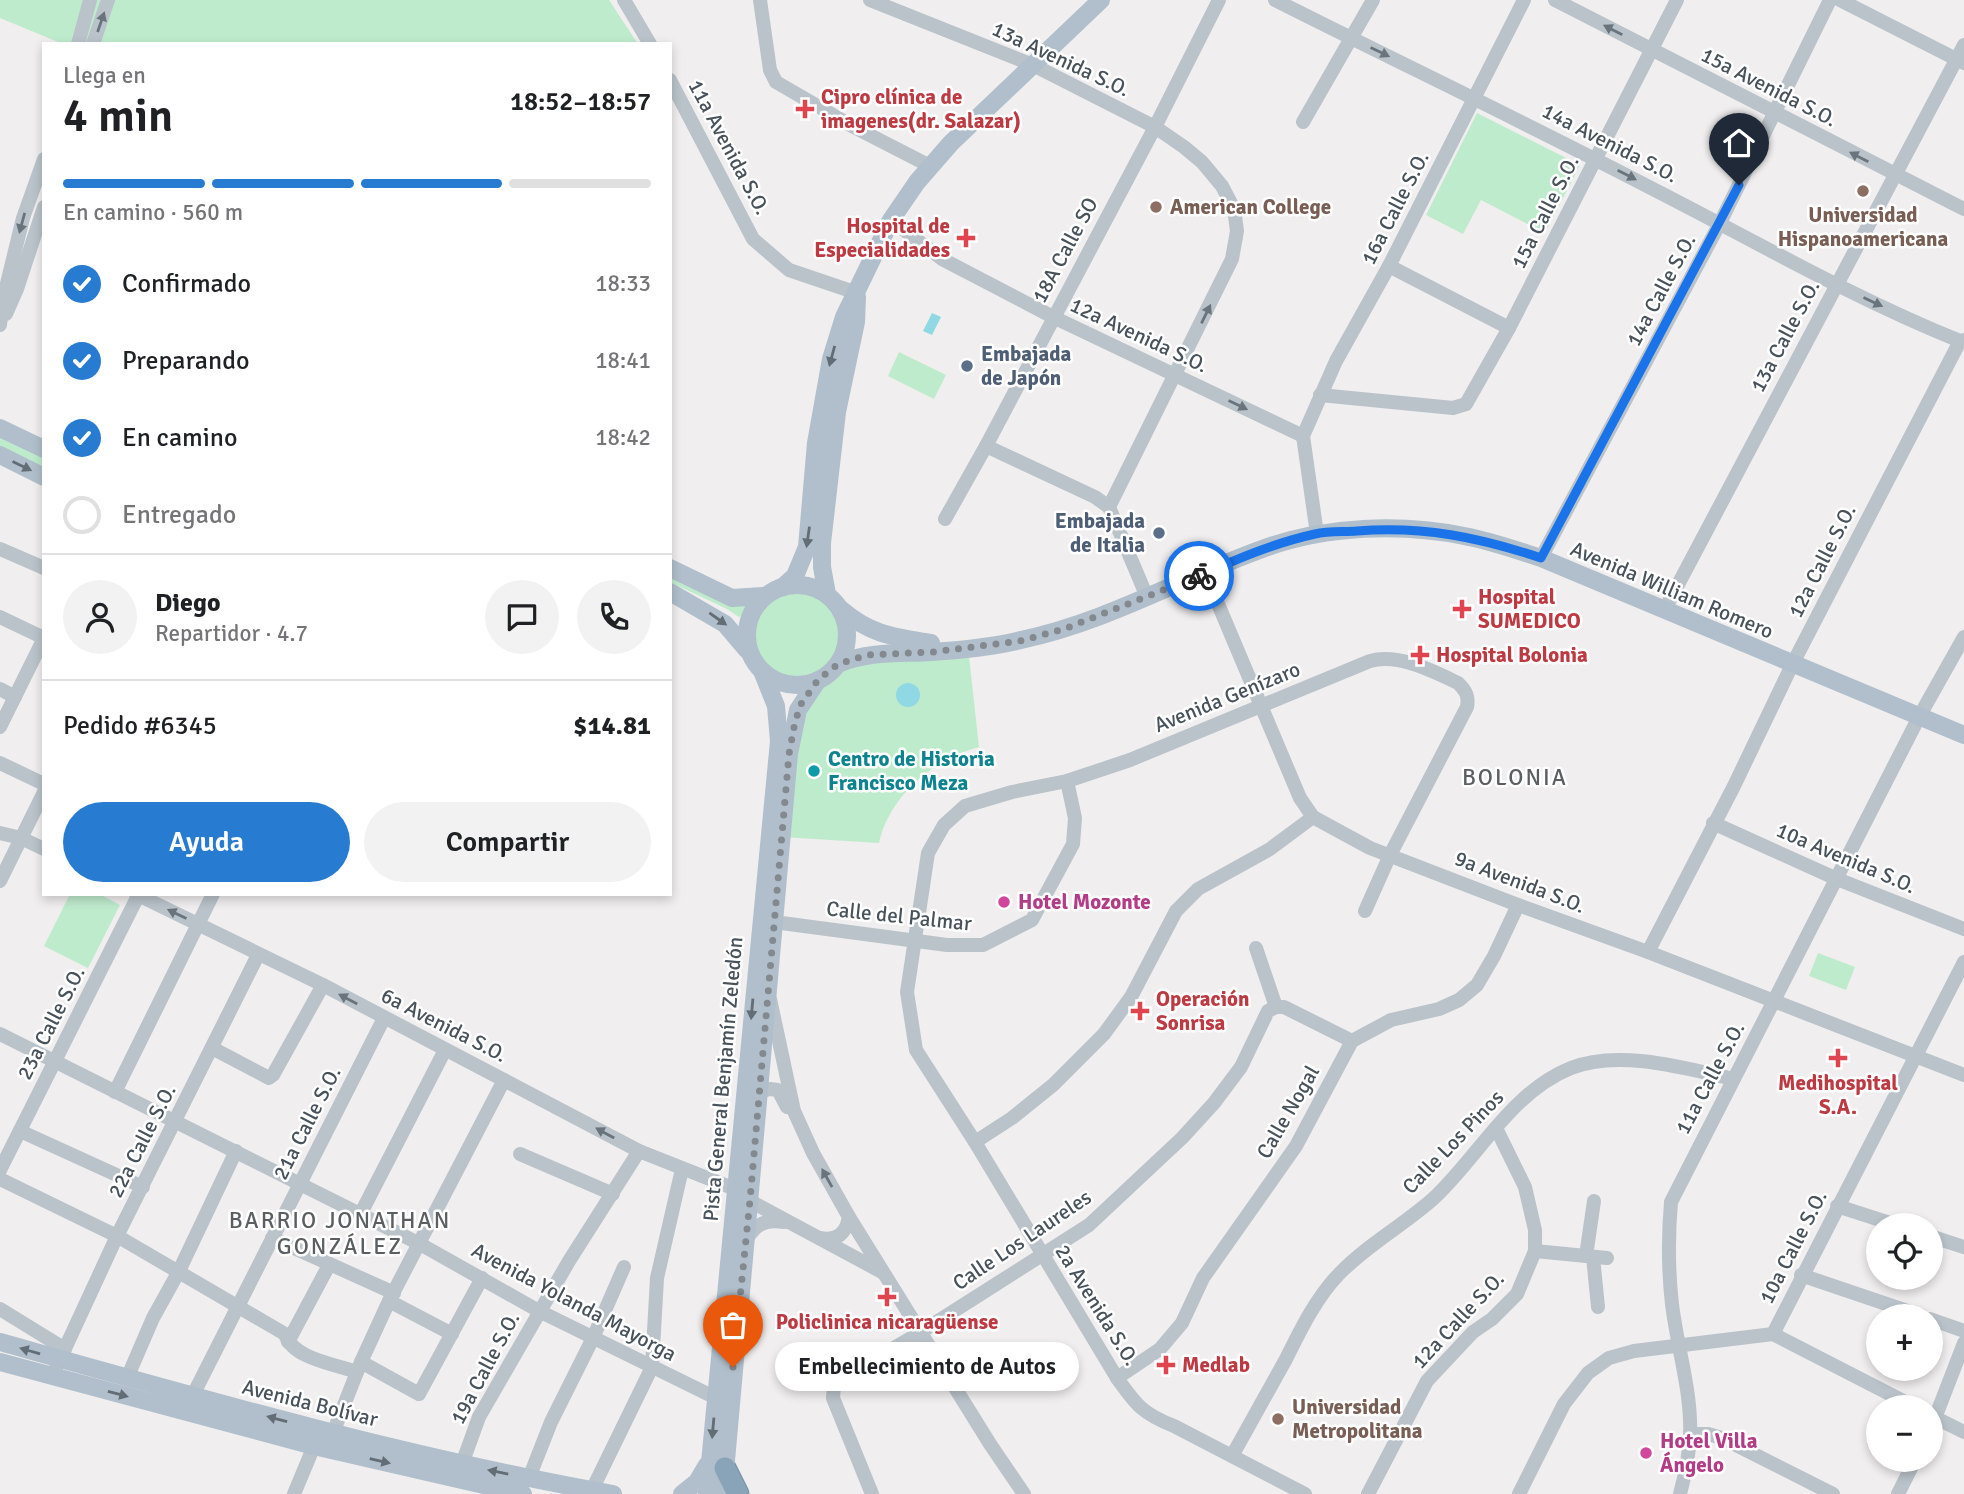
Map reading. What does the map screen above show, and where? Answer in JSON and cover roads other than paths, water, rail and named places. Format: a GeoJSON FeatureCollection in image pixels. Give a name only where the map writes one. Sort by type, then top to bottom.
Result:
{"type":"FeatureCollection","features":[{"type":"Feature","properties":{"kind":"highway"},"geometry":{"type":"LineString","coordinates":[[718,1463],[738,1494]]}},
{"type":"Feature","properties":{"kind":"main road"},"geometry":{"type":"LineString","coordinates":[[672,570],[732,598],[764,596],[783,587],[795,576],[807,547],[816,443],[831,359],[844,317],[891,220],[930,166],[1101,0]]}},
{"type":"Feature","properties":{"kind":"main road"},"geometry":{"type":"LineString","coordinates":[[672,593],[725,624],[757,665],[779,682],[805,684],[818,680],[838,664],[844,650],[845,619],[832,600],[822,567],[822,543],[836,412],[856,322],[857,293]]}},
{"type":"Feature","properties":{"kind":"main road"},"geometry":{"type":"LineString","coordinates":[[0,428],[42,448]]}},
{"type":"Feature","properties":{"kind":"main road"},"geometry":{"type":"LineString","coordinates":[[0,455],[42,476]]}},
{"type":"Feature","properties":{"kind":"main road","name":"Avenida William Romero"},"geometry":{"type":"LineString","coordinates":[[838,664],[867,655],[1020,641],[1064,629],[1266,548],[1317,534],[1385,529],[1422,531],[1485,541],[1541,558],[1964,735]]}},
{"type":"Feature","properties":{"kind":"main road"},"geometry":{"type":"LineString","coordinates":[[783,587],[805,586],[832,600]]}},
{"type":"Feature","properties":{"kind":"main road"},"geometry":{"type":"LineString","coordinates":[[757,665],[748,645],[747,629],[752,614],[764,596]]}},
{"type":"Feature","properties":{"kind":"main road","name":"Avenida William Romero"},"geometry":{"type":"LineString","coordinates":[[832,600],[871,631],[951,649]]}},
{"type":"Feature","properties":{"kind":"main road","name":"Pista General Benjamín Zeledón"},"geometry":{"type":"LineString","coordinates":[[723,1494],[718,1463],[716,1398],[735,1189],[738,1159],[769,991],[771,812],[779,741],[778,719],[772,694],[757,665]]}},
{"type":"Feature","properties":{"kind":"main road","name":"Pista General Benjamín Zeledón"},"geometry":{"type":"LineString","coordinates":[[707,1494],[718,1463],[746,1241],[750,1200],[750,1096],[768,917],[789,754],[801,704],[818,680]]}},
{"type":"Feature","properties":{"kind":"main road"},"geometry":{"type":"LineString","coordinates":[[750,1096],[742,1186],[750,1200]]}},
{"type":"Feature","properties":{"kind":"main road"},"geometry":{"type":"LineString","coordinates":[[738,1159],[745,1135]]}},
{"type":"Feature","properties":{"kind":"main road"},"geometry":{"type":"LineString","coordinates":[[735,1189],[741,1194],[743,1203],[738,1266],[741,1284]]}},
{"type":"Feature","properties":{"kind":"main road","name":"Avenida Bolívar"},"geometry":{"type":"LineString","coordinates":[[0,1342],[63,1354],[192,1397],[462,1464],[526,1486]]}},
{"type":"Feature","properties":{"kind":"main road","name":"Avenida Bolívar"},"geometry":{"type":"LineString","coordinates":[[0,1362],[314,1446],[526,1486],[613,1494]]}},
{"type":"Feature","properties":{"kind":"main road"},"geometry":{"type":"LineString","coordinates":[[682,1494],[718,1463]]}},
{"type":"Feature","properties":{"kind":"street"},"geometry":{"type":"LineString","coordinates":[[79,42],[90,0]]}},
{"type":"Feature","properties":{"kind":"street"},"geometry":{"type":"LineString","coordinates":[[94,42],[108,0]]}},
{"type":"Feature","properties":{"kind":"street"},"geometry":{"type":"LineString","coordinates":[[624,0],[649,42]]}},
{"type":"Feature","properties":{"kind":"street"},"geometry":{"type":"LineString","coordinates":[[760,0],[770,70],[776,82],[852,126],[930,166]]}},
{"type":"Feature","properties":{"kind":"street","name":"13a Avenida S.O."},"geometry":{"type":"LineString","coordinates":[[870,0],[1033,65],[1155,127],[1202,162],[1222,186],[1234,209],[1237,232],[1232,259],[1109,507]]}},
{"type":"Feature","properties":{"kind":"street","name":"18A Calle SO"},"geometry":{"type":"LineString","coordinates":[[945,519],[1155,127],[1219,0]]}},
{"type":"Feature","properties":{"kind":"street","name":"14a Avenida S.O."},"geometry":{"type":"LineString","coordinates":[[1275,0],[1475,98],[1836,285],[1962,340]]}},
{"type":"Feature","properties":{"kind":"street"},"geometry":{"type":"LineString","coordinates":[[1303,122],[1373,0]]}},
{"type":"Feature","properties":{"kind":"street","name":"16a Calle S.O."},"geometry":{"type":"LineString","coordinates":[[1303,436],[1320,395],[1390,266],[1524,0]]}},
{"type":"Feature","properties":{"kind":"street","name":"15a Avenida S.O."},"geometry":{"type":"LineString","coordinates":[[1555,0],[1964,209]]}},
{"type":"Feature","properties":{"kind":"street","name":"15a Calle S.O."},"geometry":{"type":"LineString","coordinates":[[1320,395],[1453,408],[1466,404],[1509,328],[1677,0]]}},
{"type":"Feature","properties":{"kind":"street","name":"14a Calle S.O."},"geometry":{"type":"LineString","coordinates":[[1541,558],[1720,223],[1830,0]]}},
{"type":"Feature","properties":{"kind":"street"},"geometry":{"type":"LineString","coordinates":[[1840,0],[1961,61]]}},
{"type":"Feature","properties":{"kind":"street","name":"13a Calle S.O."},"geometry":{"type":"LineString","coordinates":[[1664,611],[1895,175],[1961,61],[1964,45]]}},
{"type":"Feature","properties":{"kind":"street","name":"11a Avenida S.O."},"geometry":{"type":"LineString","coordinates":[[672,83],[753,239],[789,270],[857,293]]}},
{"type":"Feature","properties":{"kind":"street"},"geometry":{"type":"LineString","coordinates":[[672,95],[684,104]]}},
{"type":"Feature","properties":{"kind":"street"},"geometry":{"type":"LineString","coordinates":[[0,326],[3,300],[23,218],[42,165]]}},
{"type":"Feature","properties":{"kind":"street"},"geometry":{"type":"LineString","coordinates":[[0,326],[17,289],[42,213]]}},
{"type":"Feature","properties":{"kind":"street","name":"12a Avenida S.O."},"geometry":{"type":"LineString","coordinates":[[891,220],[942,259],[1053,317],[1303,436]]}},
{"type":"Feature","properties":{"kind":"street"},"geometry":{"type":"LineString","coordinates":[[1390,266],[1509,328]]}},
{"type":"Feature","properties":{"kind":"street","name":"12a Calle S.O."},"geometry":{"type":"LineString","coordinates":[[1648,952],[1734,786],[1792,665],[1962,340]]}},
{"type":"Feature","properties":{"kind":"street"},"geometry":{"type":"LineString","coordinates":[[1303,436],[1317,534]]}},
{"type":"Feature","properties":{"kind":"street"},"geometry":{"type":"LineString","coordinates":[[986,446],[1095,497],[1109,507],[1147,597]]}},
{"type":"Feature","properties":{"kind":"street"},"geometry":{"type":"LineString","coordinates":[[0,549],[42,567]]}},
{"type":"Feature","properties":{"kind":"street","name":"9a Avenida S.O."},"geometry":{"type":"LineString","coordinates":[[1205,573],[1300,798],[1313,817],[1339,833],[1390,855],[1964,1075]]}},
{"type":"Feature","properties":{"kind":"street"},"geometry":{"type":"LineString","coordinates":[[0,617],[42,637]]}},
{"type":"Feature","properties":{"kind":"street","name":"11a Calle S.O."},"geometry":{"type":"LineString","coordinates":[[1679,1346],[1672,1306],[1667,1246],[1671,1202],[1919,717],[1964,637]]}},
{"type":"Feature","properties":{"kind":"street"},"geometry":{"type":"LineString","coordinates":[[0,727],[42,642]]}},
{"type":"Feature","properties":{"kind":"street","name":"Avenida Genízaro"},"geometry":{"type":"LineString","coordinates":[[916,940],[928,853],[944,825],[965,806],[1012,792],[1067,781],[1130,760],[1381,658],[1394,658],[1458,684],[1466,691],[1467,707],[1390,855]]}},
{"type":"Feature","properties":{"kind":"street"},"geometry":{"type":"LineString","coordinates":[[0,690],[15,697]]}},
{"type":"Feature","properties":{"kind":"street"},"geometry":{"type":"LineString","coordinates":[[0,763],[42,783]]}},
{"type":"Feature","properties":{"kind":"street","name":"Calle del Palmar"},"geometry":{"type":"LineString","coordinates":[[768,917],[947,946],[982,945],[1032,920],[1073,844],[1075,818],[1067,781]]}},
{"type":"Feature","properties":{"kind":"street"},"geometry":{"type":"LineString","coordinates":[[0,881],[42,796]]}},
{"type":"Feature","properties":{"kind":"street"},"geometry":{"type":"LineString","coordinates":[[975,1142],[1012,1118],[1053,1085],[1104,1034],[1131,998],[1176,911],[1198,889],[1270,849],[1313,817]]}},
{"type":"Feature","properties":{"kind":"street","name":"10a Avenida S.O."},"geometry":{"type":"LineString","coordinates":[[1713,823],[1837,879],[1964,929]]}},
{"type":"Feature","properties":{"kind":"street"},"geometry":{"type":"LineString","coordinates":[[0,833],[21,838],[42,848]]}},
{"type":"Feature","properties":{"kind":"street"},"geometry":{"type":"LineString","coordinates":[[1365,911],[1390,855]]}},
{"type":"Feature","properties":{"kind":"street","name":"23a Calle S.O."},"geometry":{"type":"LineString","coordinates":[[0,1170],[137,896]]}},
{"type":"Feature","properties":{"kind":"street","name":"6a Avenida S.O."},"geometry":{"type":"LineString","coordinates":[[140,896],[323,985],[639,1151],[735,1189]]}},
{"type":"Feature","properties":{"kind":"street"},"geometry":{"type":"LineString","coordinates":[[116,1092],[212,896]]}},
{"type":"Feature","properties":{"kind":"street"},"geometry":{"type":"LineString","coordinates":[[1256,948],[1276,1006],[1284,1007],[1352,1041],[1391,1020],[1439,1009],[1459,1000],[1477,985],[1518,905]]}},
{"type":"Feature","properties":{"kind":"street","name":"2a Avenida S.O."},"geometry":{"type":"LineString","coordinates":[[916,940],[907,992],[916,1050],[975,1142],[1041,1256],[1117,1378],[1137,1406],[1156,1419],[1304,1494]]}},
{"type":"Feature","properties":{"kind":"street","name":"22a Calle S.O."},"geometry":{"type":"LineString","coordinates":[[63,1354],[117,1236],[258,954]]}},
{"type":"Feature","properties":{"kind":"street","name":"10a Calle S.O."},"geometry":{"type":"LineString","coordinates":[[1679,1346],[1773,1334],[1964,962]]}},
{"type":"Feature","properties":{"kind":"street"},"geometry":{"type":"LineString","coordinates":[[212,1048],[269,1077],[323,985]]}},
{"type":"Feature","properties":{"kind":"street"},"geometry":{"type":"LineString","coordinates":[[769,991],[794,1111],[813,1153],[849,1217],[1024,1494]]}},
{"type":"Feature","properties":{"kind":"street","name":"Calle Los Laureles"},"geometry":{"type":"LineString","coordinates":[[872,1494],[833,1398],[834,1386],[1089,1225],[1182,1138],[1214,1103],[1241,1066],[1268,1011],[1276,1006]]}},
{"type":"Feature","properties":{"kind":"street","name":"21a Calle S.O."},"geometry":{"type":"LineString","coordinates":[[192,1397],[384,1018]]}},
{"type":"Feature","properties":{"kind":"street","name":"Avenida Yolanda Mayorga"},"geometry":{"type":"LineString","coordinates":[[0,1034],[420,1244],[539,1311],[716,1398]]}},
{"type":"Feature","properties":{"kind":"street","name":"Calle Nogal"},"geometry":{"type":"LineString","coordinates":[[1117,1378],[1160,1349],[1182,1323],[1203,1278],[1296,1146],[1352,1041]]}},
{"type":"Feature","properties":{"kind":"street"},"geometry":{"type":"LineString","coordinates":[[360,1215],[445,1050]]}},
{"type":"Feature","properties":{"kind":"street","name":"Calle Los Pinos"},"geometry":{"type":"LineString","coordinates":[[1232,1456],[1313,1307],[1338,1275],[1374,1242],[1433,1198],[1535,1088],[1571,1068],[1602,1061],[1663,1065],[1733,1079]]}},
{"type":"Feature","properties":{"kind":"street"},"geometry":{"type":"LineString","coordinates":[[333,1433],[391,1297],[504,1080]]}},
{"type":"Feature","properties":{"kind":"street"},"geometry":{"type":"LineString","coordinates":[[750,1096],[774,1089],[781,1092],[794,1128],[813,1153]]}},
{"type":"Feature","properties":{"kind":"street","name":"12a Calle S.O."},"geometry":{"type":"LineString","coordinates":[[1368,1494],[1427,1381],[1474,1332],[1492,1319],[1517,1294],[1535,1251],[1535,1230],[1525,1187],[1496,1128]]}},
{"type":"Feature","properties":{"kind":"street"},"geometry":{"type":"LineString","coordinates":[[20,1131],[143,1187]]}},
{"type":"Feature","properties":{"kind":"street"},"geometry":{"type":"LineString","coordinates":[[131,1369],[153,1318],[236,1151]]}},
{"type":"Feature","properties":{"kind":"street","name":"19a Calle S.O."},"geometry":{"type":"LineString","coordinates":[[462,1464],[478,1417],[539,1311],[639,1151]]}},
{"type":"Feature","properties":{"kind":"street"},"geometry":{"type":"LineString","coordinates":[[520,1154],[613,1194]]}},
{"type":"Feature","properties":{"kind":"street"},"geometry":{"type":"LineString","coordinates":[[592,1490],[652,1367],[657,1278],[682,1168]]}},
{"type":"Feature","properties":{"kind":"street"},"geometry":{"type":"LineString","coordinates":[[0,1179],[117,1236],[179,1270],[285,1334],[288,1342],[304,1354],[359,1367],[419,1394],[482,1278]]}},
{"type":"Feature","properties":{"kind":"street"},"geometry":{"type":"LineString","coordinates":[[750,1200],[875,1267],[888,1278]]}},
{"type":"Feature","properties":{"kind":"street"},"geometry":{"type":"LineString","coordinates":[[1594,1201],[1598,1307]]}},
{"type":"Feature","properties":{"kind":"street"},"geometry":{"type":"LineString","coordinates":[[1837,1206],[1866,1215]]}},
{"type":"Feature","properties":{"kind":"street"},"geometry":{"type":"LineString","coordinates":[[819,1238],[833,1239],[839,1236],[846,1229],[849,1217]]}},
{"type":"Feature","properties":{"kind":"street"},"geometry":{"type":"LineString","coordinates":[[746,1241],[753,1229],[763,1222],[795,1225]]}},
{"type":"Feature","properties":{"kind":"street"},"geometry":{"type":"LineString","coordinates":[[272,1238],[391,1297],[452,1334]]}},
{"type":"Feature","properties":{"kind":"street"},"geometry":{"type":"LineString","coordinates":[[1943,1240],[1964,1247]]}},
{"type":"Feature","properties":{"kind":"street"},"geometry":{"type":"LineString","coordinates":[[1535,1251],[1596,1257]]}},
{"type":"Feature","properties":{"kind":"street"},"geometry":{"type":"LineString","coordinates":[[288,1342],[329,1265]]}},
{"type":"Feature","properties":{"kind":"street"},"geometry":{"type":"LineString","coordinates":[[526,1486],[551,1422],[624,1268]]}},
{"type":"Feature","properties":{"kind":"street"},"geometry":{"type":"LineString","coordinates":[[1801,1275],[1887,1304]]}},
{"type":"Feature","properties":{"kind":"street"},"geometry":{"type":"LineString","coordinates":[[0,1309],[63,1354],[52,1376]]}},
{"type":"Feature","properties":{"kind":"street"},"geometry":{"type":"LineString","coordinates":[[1943,1324],[1964,1331]]}},
{"type":"Feature","properties":{"kind":"street"},"geometry":{"type":"LineString","coordinates":[[1773,1334],[1891,1395]]}},
{"type":"Feature","properties":{"kind":"street"},"geometry":{"type":"LineString","coordinates":[[1519,1494],[1564,1404],[1588,1373],[1609,1358],[1634,1351],[1679,1346],[1690,1434],[1687,1465],[1680,1494]]}},
{"type":"Feature","properties":{"kind":"street"},"geometry":{"type":"LineString","coordinates":[[1943,1395],[1963,1346]]}},
{"type":"Feature","properties":{"kind":"street"},"geometry":{"type":"LineString","coordinates":[[1943,1425],[1964,1432]]}},
{"type":"Feature","properties":{"kind":"street"},"geometry":{"type":"LineString","coordinates":[[1690,1434],[1707,1434],[1721,1438],[1833,1494]]}},
{"type":"Feature","properties":{"kind":"street"},"geometry":{"type":"LineString","coordinates":[[294,1494],[314,1446]]}},
{"type":"Feature","properties":{"kind":"street"},"geometry":{"type":"LineString","coordinates":[[1898,1494],[1909,1472]]}},
{"type":"Feature","properties":{"kind":"water"},"geometry":{"type":"Polygon","coordinates":[[[932,313],[941,317],[932,335],[923,331],[932,313]]]}},
{"type":"Feature","properties":{"kind":"water"},"geometry":{"type":"Polygon","coordinates":[[[908,683],[916,687],[920,695],[916,703],[908,707],[900,703],[896,695],[900,687],[908,683]]]}},
{"type":"Feature","properties":{"kind":"place","name":"Cipro clínica de imagenes(dr. Salazar)"},"geometry":{"type":"Point","coordinates":[805,109]}},
{"type":"Feature","properties":{"kind":"place","name":"Universidad Hispanoamericana"},"geometry":{"type":"Point","coordinates":[1863,191]}},
{"type":"Feature","properties":{"kind":"place","name":"American College"},"geometry":{"type":"Point","coordinates":[1156,207]}},
{"type":"Feature","properties":{"kind":"place","name":"Hospital de Especialidades"},"geometry":{"type":"Point","coordinates":[966,238]}},
{"type":"Feature","properties":{"kind":"place","name":"Embajada de Japón"},"geometry":{"type":"Point","coordinates":[967,366]}},
{"type":"Feature","properties":{"kind":"place","name":"Embajada de Italia"},"geometry":{"type":"Point","coordinates":[1159,533]}},
{"type":"Feature","properties":{"kind":"place","name":"Hospital SUMEDICO"},"geometry":{"type":"Point","coordinates":[1462,609]}},
{"type":"Feature","properties":{"kind":"place","name":"Hospital Bolonia"},"geometry":{"type":"Point","coordinates":[1420,655]}},
{"type":"Feature","properties":{"kind":"place","name":"Centro de Historia Francisco Meza"},"geometry":{"type":"Point","coordinates":[814,771]}},
{"type":"Feature","properties":{"kind":"place","name":"Hotel Mozonte"},"geometry":{"type":"Point","coordinates":[1004,902]}},
{"type":"Feature","properties":{"kind":"place","name":"Operación Sonrisa"},"geometry":{"type":"Point","coordinates":[1140,1011]}},
{"type":"Feature","properties":{"kind":"place","name":"Medihospital S.A."},"geometry":{"type":"Point","coordinates":[1838,1058]}},
{"type":"Feature","properties":{"kind":"place","name":"Policlinica nicaragüense"},"geometry":{"type":"Point","coordinates":[887,1297]}},
{"type":"Feature","properties":{"kind":"place","name":"Medlab"},"geometry":{"type":"Point","coordinates":[1166,1365]}},
{"type":"Feature","properties":{"kind":"place","name":"Embellecimiento de Autos"},"geometry":{"type":"Point","coordinates":[733,1367]}},
{"type":"Feature","properties":{"kind":"place","name":"Universidad Metropolitana"},"geometry":{"type":"Point","coordinates":[1278,1419]}},
{"type":"Feature","properties":{"kind":"place","name":"Hotel Villa Ángelo"},"geometry":{"type":"Point","coordinates":[1646,1453]}},
{"type":"Feature","properties":{"kind":"district","name":"BOLONIA"},"geometry":{"type":"Point","coordinates":[1515,777]}},
{"type":"Feature","properties":{"kind":"district","name":"BARRIO JONATHAN GONZÁLEZ"},"geometry":{"type":"Point","coordinates":[340,1233]}}]}
